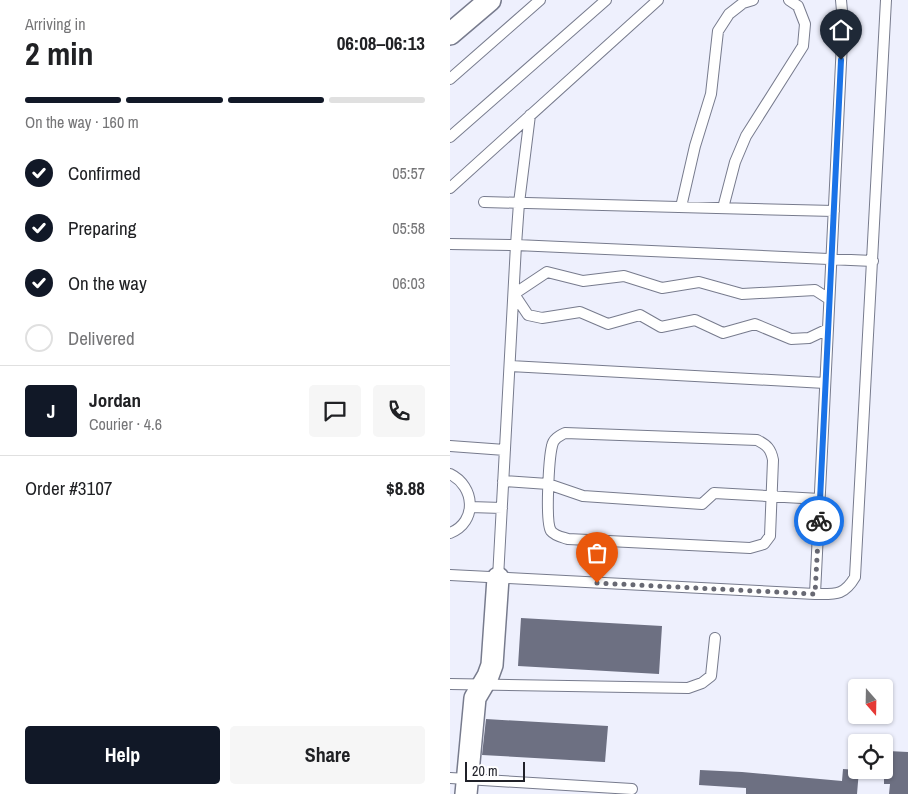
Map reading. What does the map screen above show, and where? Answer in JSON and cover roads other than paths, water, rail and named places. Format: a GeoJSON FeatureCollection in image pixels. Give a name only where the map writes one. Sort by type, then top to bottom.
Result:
{"type":"FeatureCollection","features":[{"type":"Feature","properties":{"kind":"street"},"geometry":{"type":"LineString","coordinates":[[450,34],[490,0]]}},
{"type":"Feature","properties":{"kind":"street"},"geometry":{"type":"LineString","coordinates":[[461,784],[475,698],[488,676],[492,664],[498,578]]}},
{"type":"Feature","properties":{"kind":"lane"},"geometry":{"type":"LineString","coordinates":[[450,79],[540,0]]}},
{"type":"Feature","properties":{"kind":"lane"},"geometry":{"type":"LineString","coordinates":[[450,137],[606,0]]}},
{"type":"Feature","properties":{"kind":"lane"},"geometry":{"type":"LineString","coordinates":[[450,188],[658,0]]}},
{"type":"Feature","properties":{"kind":"lane"},"geometry":{"type":"LineString","coordinates":[[681,207],[711,94],[718,31],[729,14],[743,3],[753,0]]}},
{"type":"Feature","properties":{"kind":"lane"},"geometry":{"type":"LineString","coordinates":[[723,208],[735,162],[746,136],[803,46],[805,24],[798,6],[789,0]]}},
{"type":"Feature","properties":{"kind":"lane"},"geometry":{"type":"LineString","coordinates":[[815,594],[843,22],[841,0]]}},
{"type":"Feature","properties":{"kind":"lane"},"geometry":{"type":"LineString","coordinates":[[450,575],[815,594],[837,594],[849,587],[855,577],[886,0]]}},
{"type":"Feature","properties":{"kind":"lane"},"geometry":{"type":"LineString","coordinates":[[498,578],[516,245],[519,203],[530,115]]}},
{"type":"Feature","properties":{"kind":"lane"},"geometry":{"type":"LineString","coordinates":[[484,202],[834,212]]}},
{"type":"Feature","properties":{"kind":"lane"},"geometry":{"type":"LineString","coordinates":[[450,253],[453,244],[516,245],[873,261]]}},
{"type":"Feature","properties":{"kind":"lane"},"geometry":{"type":"LineString","coordinates":[[514,294],[546,272],[583,281],[624,276],[662,288],[700,282],[742,294],[815,290],[829,299]]}},
{"type":"Feature","properties":{"kind":"lane"},"geometry":{"type":"LineString","coordinates":[[514,294],[528,315],[542,318],[580,312],[608,324],[640,315],[661,327],[695,320],[723,332],[755,324],[791,339],[809,338],[828,329]]}},
{"type":"Feature","properties":{"kind":"lane"},"geometry":{"type":"LineString","coordinates":[[510,366],[825,383]]}},
{"type":"Feature","properties":{"kind":"lane"},"geometry":{"type":"LineString","coordinates":[[565,433],[757,440],[766,444],[772,452],[774,460],[770,536],[764,544],[750,548],[568,539],[552,532],[549,525],[548,484],[552,446],[558,437],[565,433]]}},
{"type":"Feature","properties":{"kind":"lane"},"geometry":{"type":"LineString","coordinates":[[450,446],[505,450]]}},
{"type":"Feature","properties":{"kind":"lane"},"geometry":{"type":"LineString","coordinates":[[450,474],[460,480],[470,497],[468,517],[462,525],[450,533]]}},
{"type":"Feature","properties":{"kind":"lane"},"geometry":{"type":"LineString","coordinates":[[504,481],[548,484],[583,496],[702,504],[714,493],[820,499]]}},
{"type":"Feature","properties":{"kind":"lane"},"geometry":{"type":"LineString","coordinates":[[470,507],[502,508]]}},
{"type":"Feature","properties":{"kind":"lane"},"geometry":{"type":"LineString","coordinates":[[450,684],[688,688],[702,683],[711,676],[715,638]]}},
{"type":"Feature","properties":{"kind":"lane"},"geometry":{"type":"LineString","coordinates":[[461,784],[632,789]]}}]}
